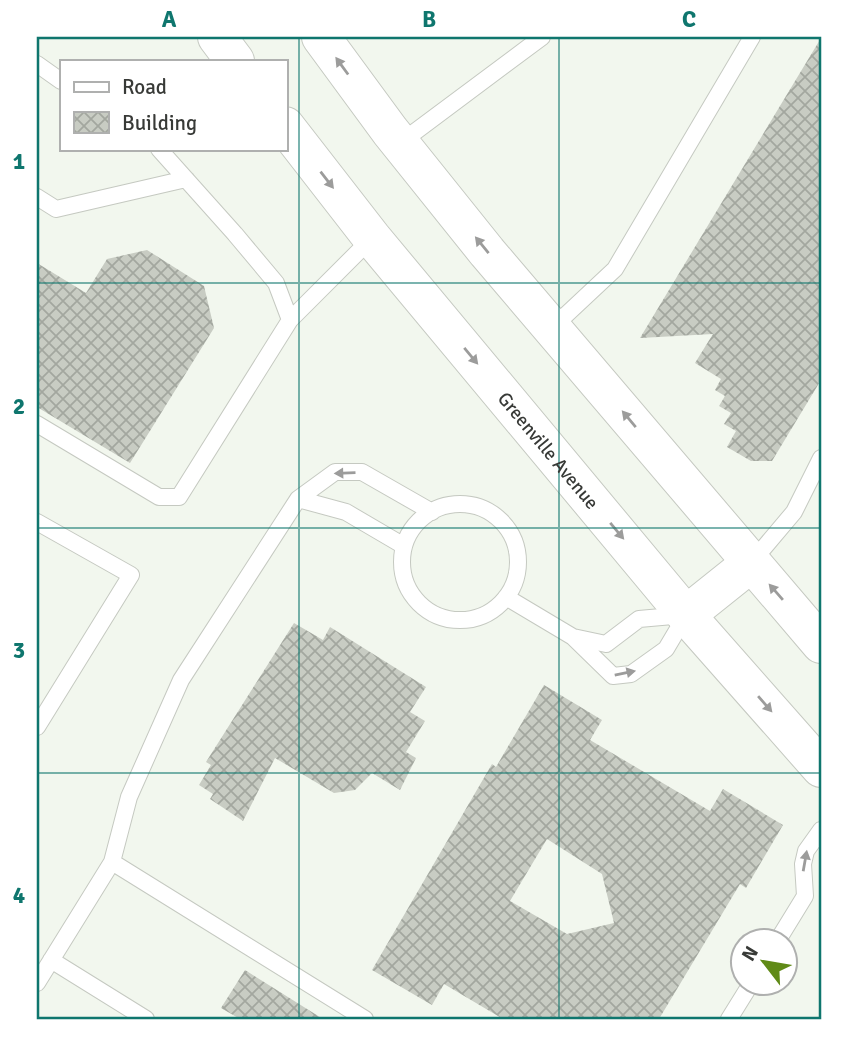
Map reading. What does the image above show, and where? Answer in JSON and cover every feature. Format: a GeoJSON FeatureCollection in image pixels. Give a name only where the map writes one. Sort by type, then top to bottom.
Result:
{"type":"FeatureCollection","features":[{"type":"Feature","properties":{"kind":"main road"},"geometry":{"type":"LineString","coordinates":[[217,37],[234,60]]}},
{"type":"Feature","properties":{"kind":"main road"},"geometry":{"type":"LineString","coordinates":[[321,37],[400,143],[487,252],[821,643]]}},
{"type":"Feature","properties":{"kind":"main road","name":"Greenville Avenue"},"geometry":{"type":"LineString","coordinates":[[287,129],[372,238],[687,615],[821,768]]}},
{"type":"Feature","properties":{"kind":"main road"},"geometry":{"type":"LineString","coordinates":[[687,615],[751,563]]}},
{"type":"Feature","properties":{"kind":"lane"},"geometry":{"type":"LineString","coordinates":[[400,143],[542,37]]}},
{"type":"Feature","properties":{"kind":"lane"},"geometry":{"type":"LineString","coordinates":[[552,328],[615,269],[752,37]]}},
{"type":"Feature","properties":{"kind":"lane"},"geometry":{"type":"LineString","coordinates":[[37,64],[60,80]]}},
{"type":"Feature","properties":{"kind":"lane"},"geometry":{"type":"LineString","coordinates":[[160,150],[276,283],[290,320]]}},
{"type":"Feature","properties":{"kind":"lane"},"geometry":{"type":"LineString","coordinates":[[37,197],[56,209],[186,179]]}},
{"type":"Feature","properties":{"kind":"lane"},"geometry":{"type":"LineString","coordinates":[[37,424],[159,497],[179,498],[290,320],[372,238]]}},
{"type":"Feature","properties":{"kind":"lane"},"geometry":{"type":"LineString","coordinates":[[751,563],[794,512],[821,458]]}},
{"type":"Feature","properties":{"kind":"lane"},"geometry":{"type":"LineString","coordinates":[[37,983],[112,862],[129,797],[181,680],[298,499],[335,471],[362,472],[432,512]]}},
{"type":"Feature","properties":{"kind":"lane"},"geometry":{"type":"LineString","coordinates":[[298,499],[346,513],[404,546]]}},
{"type":"Feature","properties":{"kind":"lane"},"geometry":{"type":"LineString","coordinates":[[463,504],[482,508],[499,518],[511,534],[517,552],[517,572],[506,597],[488,613],[457,620],[442,617],[427,610],[414,598],[405,582],[402,564],[404,546],[412,530],[432,512],[443,506],[463,504]]}},
{"type":"Feature","properties":{"kind":"lane"},"geometry":{"type":"LineString","coordinates":[[37,522],[131,575],[37,727]]}},
{"type":"Feature","properties":{"kind":"lane"},"geometry":{"type":"LineString","coordinates":[[506,597],[573,637],[613,676],[631,674],[667,649],[687,615]]}},
{"type":"Feature","properties":{"kind":"lane"},"geometry":{"type":"LineString","coordinates":[[573,637],[606,644],[639,619],[687,615]]}},
{"type":"Feature","properties":{"kind":"lane"},"geometry":{"type":"LineString","coordinates":[[787,926],[805,896],[803,864],[806,851],[821,830]]}},
{"type":"Feature","properties":{"kind":"lane"},"geometry":{"type":"LineString","coordinates":[[112,862],[365,1019]]}},
{"type":"Feature","properties":{"kind":"lane"},"geometry":{"type":"LineString","coordinates":[[51,960],[146,1019]]}},
{"type":"Feature","properties":{"kind":"lane"},"geometry":{"type":"LineString","coordinates":[[729,1019],[743,996]]}},
{"type":"Feature","properties":{"kind":"building"},"geometry":{"type":"Polygon","coordinates":[[[821,38],[821,380],[772,461],[751,461],[727,447],[736,431],[724,424],[731,413],[719,406],[725,396],[715,390],[721,379],[695,363],[713,334],[640,338],[821,38]]]}},
{"type":"Feature","properties":{"kind":"building"},"geometry":{"type":"Polygon","coordinates":[[[147,250],[204,286],[214,328],[130,463],[37,407],[37,263],[86,293],[107,259],[147,250]]]}},
{"type":"Feature","properties":{"kind":"building"},"geometry":{"type":"Polygon","coordinates":[[[294,623],[323,640],[330,627],[426,687],[410,712],[425,721],[406,752],[416,758],[400,790],[372,773],[355,790],[334,793],[275,758],[243,821],[210,799],[213,794],[199,785],[211,765],[206,762],[294,623]]]}},
{"type":"Feature","properties":{"kind":"building"},"geometry":{"type":"Polygon","coordinates":[[[544,685],[602,720],[590,740],[710,811],[723,789],[783,825],[746,888],[740,884],[659,1019],[503,1019],[444,984],[432,1005],[372,970],[492,764],[496,767],[544,685]],[[547,839],[510,901],[567,934],[614,923],[602,874],[547,839]]]}},
{"type":"Feature","properties":{"kind":"building"},"geometry":{"type":"Polygon","coordinates":[[[245,970],[323,1019],[240,1019],[221,1008],[245,970]]]}}]}
